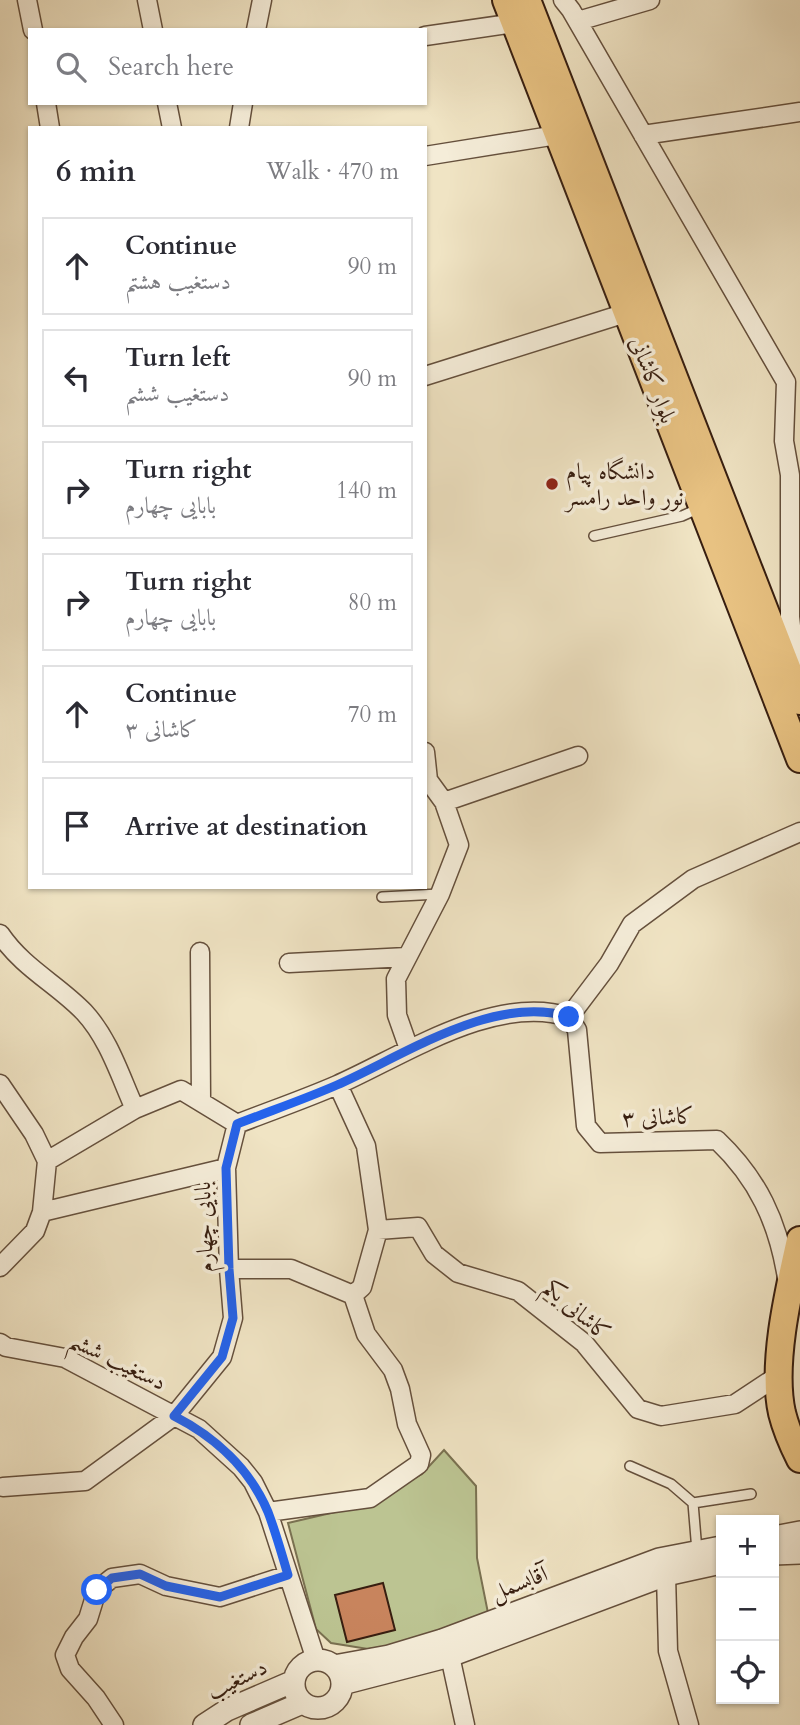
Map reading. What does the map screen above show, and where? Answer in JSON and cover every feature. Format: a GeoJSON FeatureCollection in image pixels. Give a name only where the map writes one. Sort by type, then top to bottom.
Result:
{"type":"FeatureCollection","features":[{"type":"Feature","properties":{"kind":"main road","name":"بلوار کاشانی"},"geometry":{"type":"LineString","coordinates":[[516,8],[557,135],[636,310],[703,507],[800,759]]}},
{"type":"Feature","properties":{"kind":"main road","name":"بلوار کاشانی"},"geometry":{"type":"LineString","coordinates":[[516,8],[636,310],[798,695]]}},
{"type":"Feature","properties":{"kind":"main road"},"geometry":{"type":"LineString","coordinates":[[800,1240],[783,1330],[779,1375],[782,1413],[800,1459]]}},
{"type":"Feature","properties":{"kind":"street"},"geometry":{"type":"LineString","coordinates":[[27,0],[33,28]]}},
{"type":"Feature","properties":{"kind":"street"},"geometry":{"type":"LineString","coordinates":[[147,0],[153,28]]}},
{"type":"Feature","properties":{"kind":"street"},"geometry":{"type":"LineString","coordinates":[[256,28],[262,0]]}},
{"type":"Feature","properties":{"kind":"street"},"geometry":{"type":"LineString","coordinates":[[563,0],[793,381],[784,441],[790,475],[790,617],[798,695]]}},
{"type":"Feature","properties":{"kind":"street"},"geometry":{"type":"LineString","coordinates":[[578,21],[650,0]]}},
{"type":"Feature","properties":{"kind":"street"},"geometry":{"type":"LineString","coordinates":[[427,35],[516,8]]}},
{"type":"Feature","properties":{"kind":"street"},"geometry":{"type":"LineString","coordinates":[[46,105],[50,126]]}},
{"type":"Feature","properties":{"kind":"street"},"geometry":{"type":"LineString","coordinates":[[167,105],[172,126]]}},
{"type":"Feature","properties":{"kind":"street"},"geometry":{"type":"LineString","coordinates":[[239,126],[243,105]]}},
{"type":"Feature","properties":{"kind":"street"},"geometry":{"type":"LineString","coordinates":[[643,135],[800,112]]}},
{"type":"Feature","properties":{"kind":"street"},"geometry":{"type":"LineString","coordinates":[[427,156],[557,135]]}},
{"type":"Feature","properties":{"kind":"street"},"geometry":{"type":"LineString","coordinates":[[427,375],[636,310]]}},
{"type":"Feature","properties":{"kind":"street"},"geometry":{"type":"LineString","coordinates":[[444,802],[578,756]]}},
{"type":"Feature","properties":{"kind":"street"},"geometry":{"type":"LineString","coordinates":[[409,1049],[397,1015],[396,979],[440,894],[459,845],[444,802],[427,781]]}},
{"type":"Feature","properties":{"kind":"street"},"geometry":{"type":"LineString","coordinates":[[47,1161],[135,1109],[181,1090],[237,1124],[338,1085],[409,1049],[495,1015],[554,1012],[569,1017],[609,964],[632,923],[694,879],[800,832]]}},
{"type":"Feature","properties":{"kind":"street"},"geometry":{"type":"LineString","coordinates":[[0,934],[13,952],[83,1011],[101,1033],[135,1109]]}},
{"type":"Feature","properties":{"kind":"street"},"geometry":{"type":"LineString","coordinates":[[200,952],[201,1100]]}},
{"type":"Feature","properties":{"kind":"street"},"geometry":{"type":"LineString","coordinates":[[289,963],[407,957]]}},
{"type":"Feature","properties":{"kind":"street","name":"کاشانی ۳"},"geometry":{"type":"LineString","coordinates":[[569,1017],[577,1030],[586,1126],[600,1143],[717,1140],[739,1161],[766,1204],[782,1250],[789,1294]]}},
{"type":"Feature","properties":{"kind":"street"},"geometry":{"type":"LineString","coordinates":[[0,1084],[34,1134],[47,1161],[42,1212],[34,1231],[0,1267]]}},
{"type":"Feature","properties":{"kind":"street"},"geometry":{"type":"LineString","coordinates":[[338,1085],[366,1146],[378,1230],[362,1287],[353,1295]]}},
{"type":"Feature","properties":{"kind":"street","name":"بابایی چهارم"},"geometry":{"type":"LineString","coordinates":[[1,1487],[85,1481],[174,1416],[222,1357],[233,1318],[226,1168],[237,1124]]}},
{"type":"Feature","properties":{"kind":"street"},"geometry":{"type":"LineString","coordinates":[[42,1212],[226,1168]]}},
{"type":"Feature","properties":{"kind":"street","name":"کاشانی یکم"},"geometry":{"type":"LineString","coordinates":[[378,1230],[418,1227],[434,1254],[458,1273],[518,1291],[584,1343],[638,1409],[662,1416],[735,1404],[779,1375]]}},
{"type":"Feature","properties":{"kind":"street"},"geometry":{"type":"LineString","coordinates":[[229,1269],[291,1269],[353,1295],[366,1334],[393,1370],[407,1424],[421,1455],[419,1464],[370,1498],[268,1512]]}},
{"type":"Feature","properties":{"kind":"street","name":"دستغیب ششم"},"geometry":{"type":"LineString","coordinates":[[0,1343],[6,1347],[65,1358],[199,1429],[241,1467],[253,1482],[268,1512],[288,1575],[331,1670]]}},
{"type":"Feature","properties":{"kind":"street"},"geometry":{"type":"LineString","coordinates":[[779,1536],[800,1532]]}},
{"type":"Feature","properties":{"kind":"street","name":"آقابسمل"},"geometry":{"type":"LineString","coordinates":[[331,1670],[442,1640],[659,1559],[716,1548]]}},
{"type":"Feature","properties":{"kind":"street"},"geometry":{"type":"LineString","coordinates":[[779,1554],[800,1553]]}},
{"type":"Feature","properties":{"kind":"street","name":"آقابسمل"},"geometry":{"type":"LineString","coordinates":[[331,1670],[450,1657],[666,1575],[716,1564]]}},
{"type":"Feature","properties":{"kind":"street"},"geometry":{"type":"LineString","coordinates":[[114,1725],[96,1698],[70,1669],[65,1654],[88,1619],[97,1590],[112,1578],[140,1574],[166,1586],[220,1597],[288,1575]]}},
{"type":"Feature","properties":{"kind":"street"},"geometry":{"type":"LineString","coordinates":[[666,1575],[668,1651],[689,1725]]}},
{"type":"Feature","properties":{"kind":"street"},"geometry":{"type":"LineString","coordinates":[[450,1657],[465,1725]]}},
{"type":"Feature","properties":{"kind":"street"},"geometry":{"type":"LineString","coordinates":[[301,1666],[331,1670],[341,1692],[332,1704],[317,1708],[302,1703],[294,1689],[294,1681],[301,1666]]}},
{"type":"Feature","properties":{"kind":"street","name":"دستغیب"},"geometry":{"type":"LineString","coordinates":[[204,1725],[227,1710],[294,1681]]}},
{"type":"Feature","properties":{"kind":"street","name":"دستغیب"},"geometry":{"type":"LineString","coordinates":[[251,1725],[302,1703]]}},
{"type":"Feature","properties":{"kind":"lane"},"geometry":{"type":"LineString","coordinates":[[594,536],[682,516],[703,507]]}},
{"type":"Feature","properties":{"kind":"lane"},"geometry":{"type":"LineString","coordinates":[[382,897],[440,894]]}},
{"type":"Feature","properties":{"kind":"lane"},"geometry":{"type":"LineString","coordinates":[[630,1466],[671,1484],[693,1503],[697,1551]]}},
{"type":"Feature","properties":{"kind":"lane"},"geometry":{"type":"LineString","coordinates":[[693,1503],[751,1494]]}},
{"type":"Feature","properties":{"kind":"green space"},"geometry":{"type":"Polygon","coordinates":[[[444,1450],[476,1486],[477,1558],[488,1613],[427,1641],[368,1649],[331,1643],[316,1629],[288,1523],[365,1505],[422,1474],[444,1450]]]}},
{"type":"Feature","properties":{"kind":"building"},"geometry":{"type":"Polygon","coordinates":[[[383,1583],[395,1630],[347,1642],[335,1595],[383,1583]]]}},
{"type":"Feature","properties":{"kind":"place","name":"دانشگاه پیام نور واحد رامسر"},"geometry":{"type":"Point","coordinates":[552,484]}},
{"type":"Feature","properties":{"kind":"route"},"geometry":{"type":"LineString","coordinates":[[97,1590],[112,1578],[140,1574],[166,1586],[220,1597],[288,1575],[268,1512],[253,1482],[241,1467],[199,1429],[174,1416],[222,1357],[233,1318],[226,1168],[237,1124],[338,1085],[409,1049],[495,1015],[554,1012],[569,1017]]}}]}
